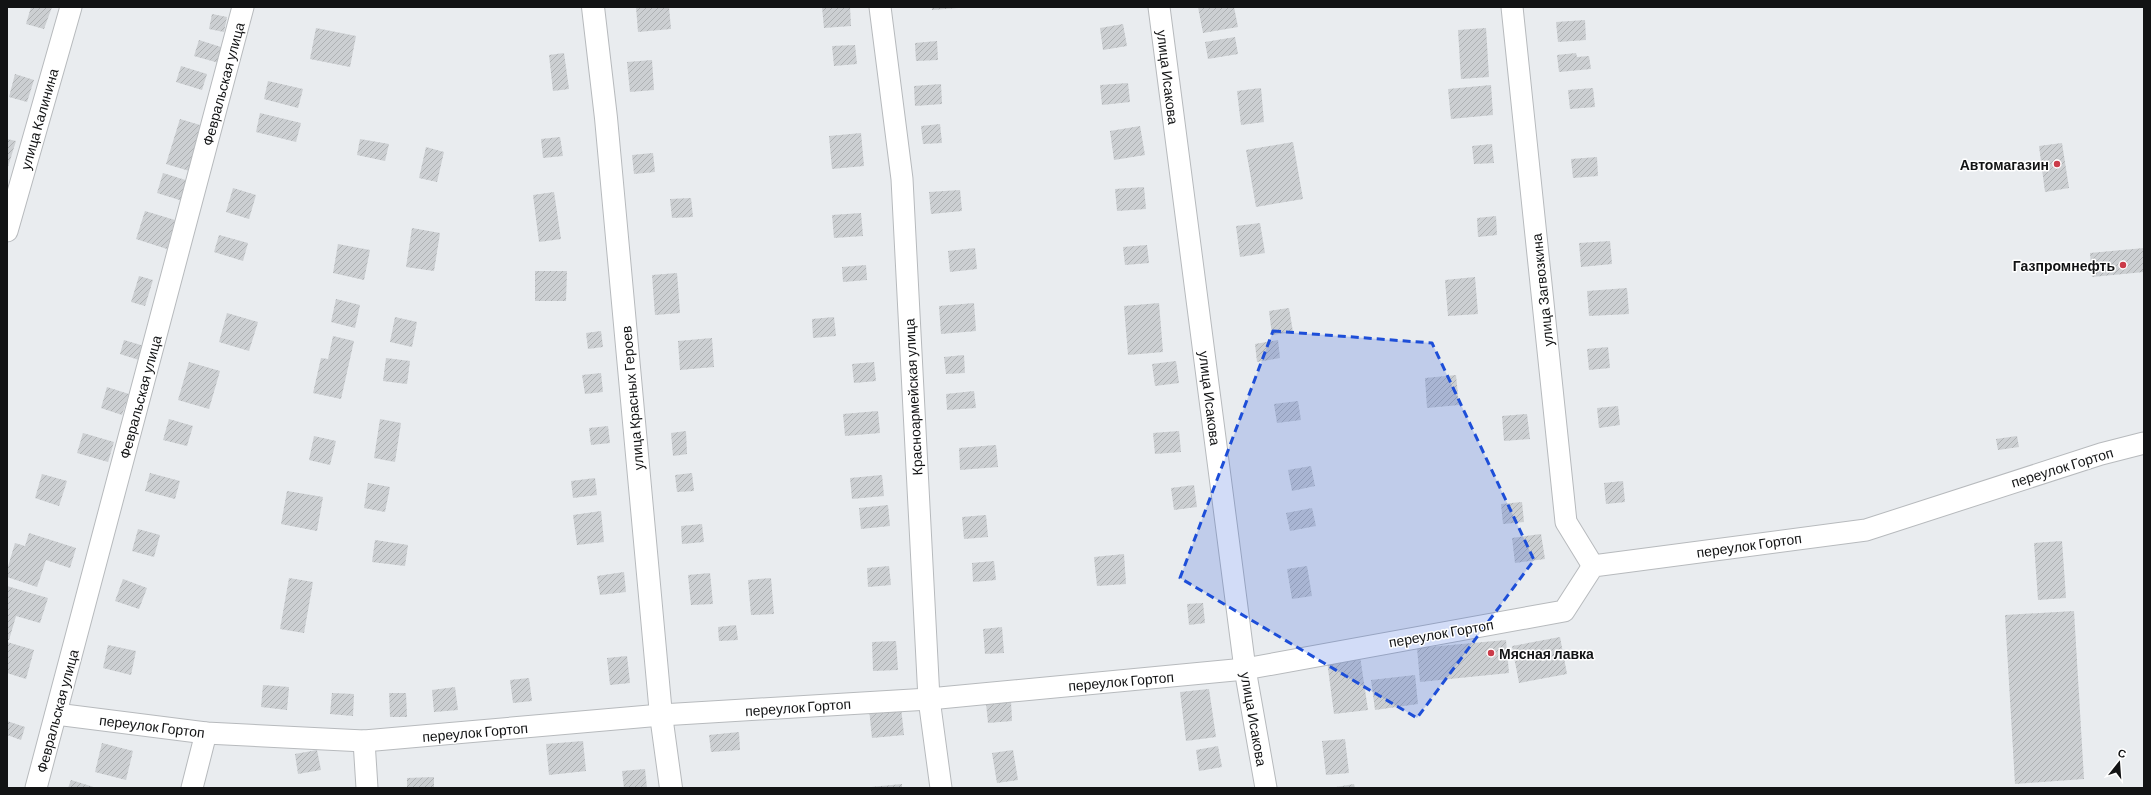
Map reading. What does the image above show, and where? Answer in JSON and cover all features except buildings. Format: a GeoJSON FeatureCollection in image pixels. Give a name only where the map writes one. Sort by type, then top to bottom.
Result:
{"type":"FeatureCollection","features":[{"type":"Feature","properties":{"kind":"main road","name":"улица Красных Героев"},"geometry":{"type":"LineString","coordinates":[[593,7],[606,118],[661,715],[672,788]]}},
{"type":"Feature","properties":{"kind":"street","name":"улица Калинина"},"geometry":{"type":"LineString","coordinates":[[7,231],[71,7]]}},
{"type":"Feature","properties":{"kind":"street","name":"Февральская улица"},"geometry":{"type":"LineString","coordinates":[[36,788],[243,7]]}},
{"type":"Feature","properties":{"kind":"street","name":"Красноармейская улица"},"geometry":{"type":"LineString","coordinates":[[880,7],[902,179],[929,699],[941,788]]}},
{"type":"Feature","properties":{"kind":"street","name":"улица Исакова"},"geometry":{"type":"LineString","coordinates":[[1159,7],[1245,669],[1266,788]]}},
{"type":"Feature","properties":{"kind":"street","name":"улица Загвозкина"},"geometry":{"type":"LineString","coordinates":[[1512,7],[1566,522],[1593,566]]}},
{"type":"Feature","properties":{"kind":"street","name":"переулок Гортоп"},"geometry":{"type":"LineString","coordinates":[[56,714],[206,733],[364,741],[661,715],[929,699],[1245,669],[1564,611],[1593,566],[1866,530],[2101,454],[2144,443]]}},
{"type":"Feature","properties":{"kind":"street"},"geometry":{"type":"LineString","coordinates":[[192,788],[206,733]]}},
{"type":"Feature","properties":{"kind":"street"},"geometry":{"type":"LineString","coordinates":[[364,741],[367,788]]}},
{"type":"Feature","properties":{"kind":"highlighted area"},"geometry":{"type":"Polygon","coordinates":[[[1273,331],[1432,343],[1534,560],[1417,718],[1180,578],[1273,331]]]}},
{"type":"Feature","properties":{"kind":"place","name":"Автомагазин"},"geometry":{"type":"Point","coordinates":[2057,164]}},
{"type":"Feature","properties":{"kind":"place","name":"Газпромнефть"},"geometry":{"type":"Point","coordinates":[2123,265]}},
{"type":"Feature","properties":{"kind":"place","name":"Мясная лавка"},"geometry":{"type":"Point","coordinates":[1491,653]}}]}
